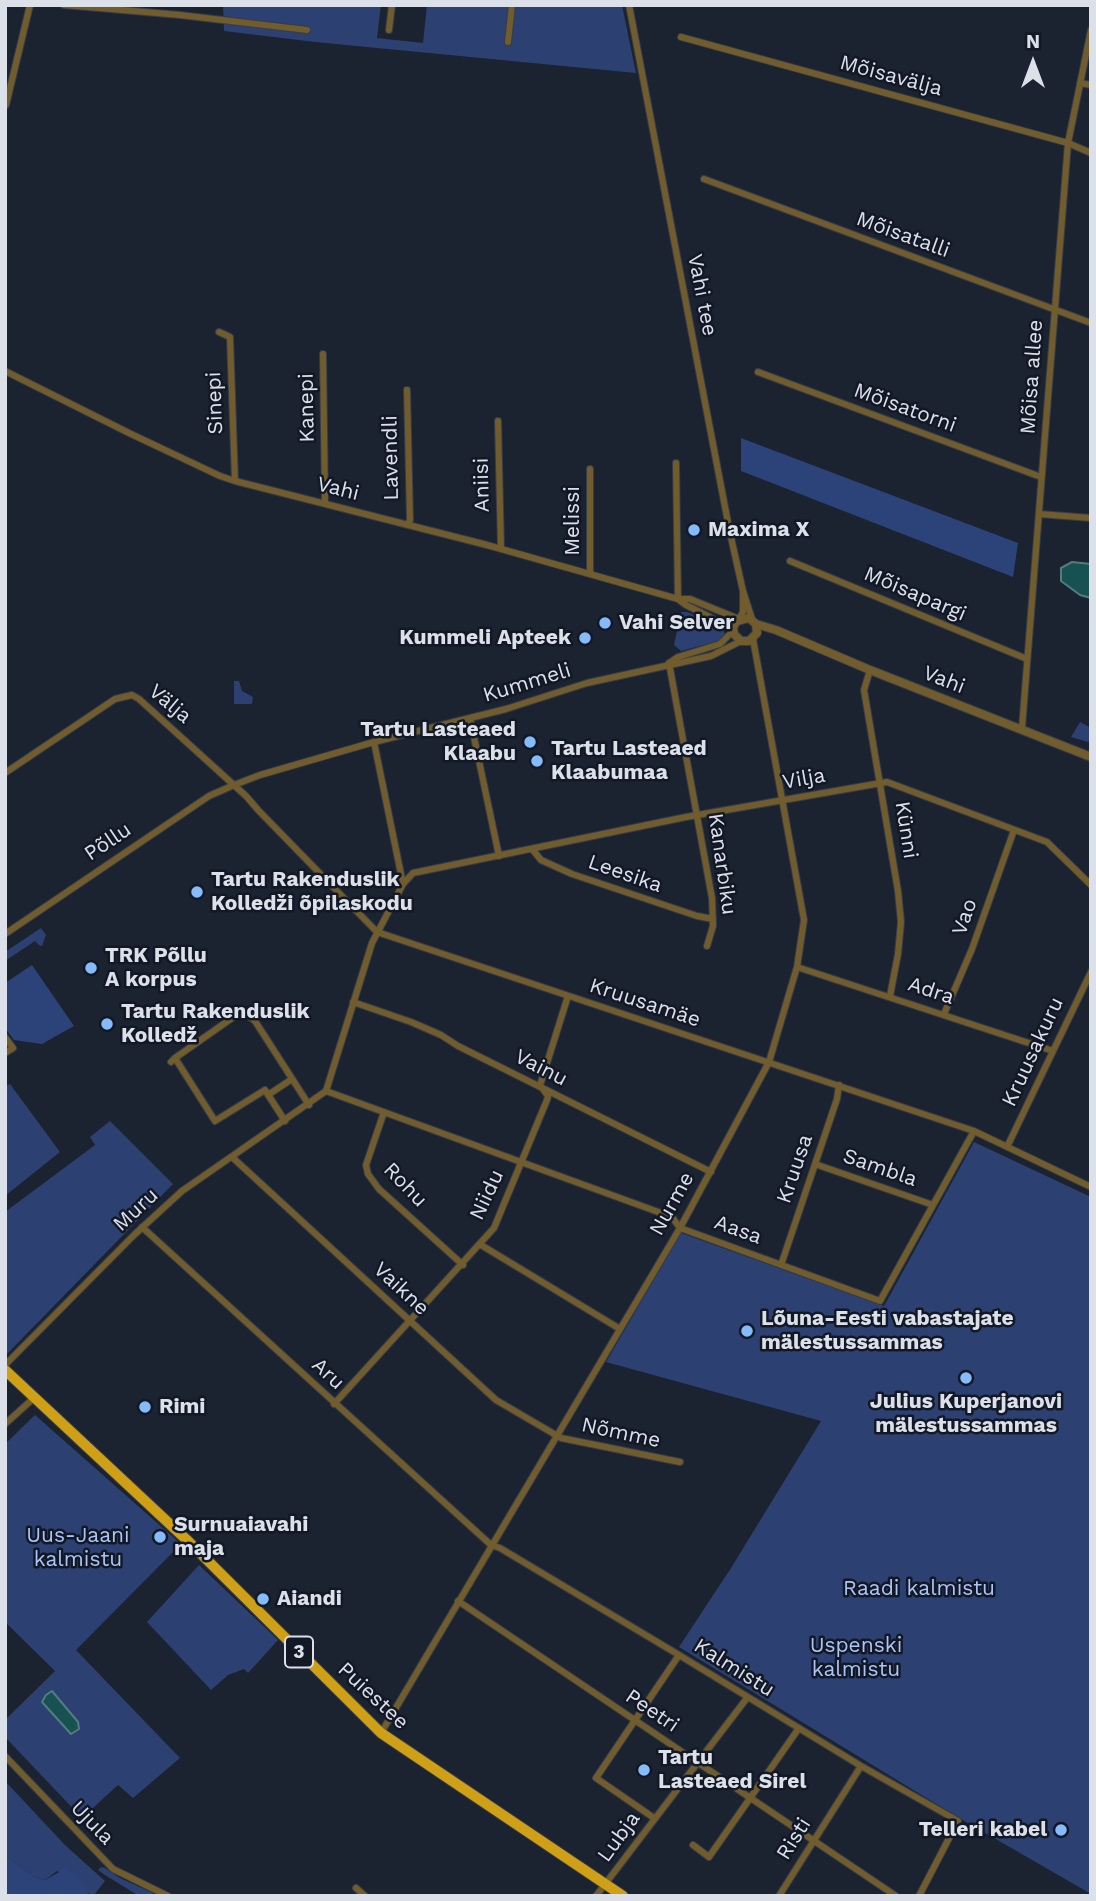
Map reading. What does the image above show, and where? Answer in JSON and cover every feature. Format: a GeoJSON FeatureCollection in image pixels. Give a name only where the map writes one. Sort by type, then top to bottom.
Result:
{"type":"FeatureCollection","features":[{"type":"Feature","properties":{"kind":"highway","name":"Puiestee"},"geometry":{"type":"LineString","coordinates":[[5,1368],[189,1542],[381,1733],[623,1896]]}},
{"type":"Feature","properties":{"kind":"street"},"geometry":{"type":"LineString","coordinates":[[6,105],[30,5]]}},
{"type":"Feature","properties":{"kind":"street"},"geometry":{"type":"LineString","coordinates":[[64,5],[307,30]]}},
{"type":"Feature","properties":{"kind":"street"},"geometry":{"type":"LineString","coordinates":[[389,30],[392,5]]}},
{"type":"Feature","properties":{"kind":"street"},"geometry":{"type":"LineString","coordinates":[[508,42],[512,5]]}},
{"type":"Feature","properties":{"kind":"street","name":"Vahi tee"},"geometry":{"type":"LineString","coordinates":[[629,5],[730,533],[743,591],[754,622]]}},
{"type":"Feature","properties":{"kind":"street","name":"Mõisa allee"},"geometry":{"type":"LineString","coordinates":[[1022,728],[1068,143],[1091,30]]}},
{"type":"Feature","properties":{"kind":"street","name":"Mõisavälja"},"geometry":{"type":"LineString","coordinates":[[681,37],[1068,143],[1091,153]]}},
{"type":"Feature","properties":{"kind":"street"},"geometry":{"type":"LineString","coordinates":[[1080,83],[1091,85]]}},
{"type":"Feature","properties":{"kind":"street","name":"Mõisatalli"},"geometry":{"type":"LineString","coordinates":[[704,179],[1091,323]]}},
{"type":"Feature","properties":{"kind":"street","name":"Sinepi"},"geometry":{"type":"LineString","coordinates":[[219,332],[230,337],[235,481]]}},
{"type":"Feature","properties":{"kind":"street","name":"Kanepi"},"geometry":{"type":"LineString","coordinates":[[323,354],[325,504]]}},
{"type":"Feature","properties":{"kind":"street","name":"Vahi"},"geometry":{"type":"LineString","coordinates":[[5,372],[235,481],[501,549],[678,599],[690,599],[740,619]]}},
{"type":"Feature","properties":{"kind":"street","name":"Mõisatorni"},"geometry":{"type":"LineString","coordinates":[[758,372],[1041,477]]}},
{"type":"Feature","properties":{"kind":"street","name":"Lavendli"},"geometry":{"type":"LineString","coordinates":[[407,390],[408,525]]}},
{"type":"Feature","properties":{"kind":"street","name":"Aniisi"},"geometry":{"type":"LineString","coordinates":[[498,421],[501,549]]}},
{"type":"Feature","properties":{"kind":"street"},"geometry":{"type":"LineString","coordinates":[[676,463],[678,599]]}},
{"type":"Feature","properties":{"kind":"street","name":"Melissi"},"geometry":{"type":"LineString","coordinates":[[590,469],[590,573]]}},
{"type":"Feature","properties":{"kind":"street"},"geometry":{"type":"LineString","coordinates":[[1039,514],[1091,518]]}},
{"type":"Feature","properties":{"kind":"street","name":"Mõisapargi"},"geometry":{"type":"LineString","coordinates":[[790,561],[1027,659]]}},
{"type":"Feature","properties":{"kind":"street","name":"Vahi tee"},"geometry":{"type":"LineString","coordinates":[[740,619],[743,612],[743,591]]}},
{"type":"Feature","properties":{"kind":"street","name":"Vahi"},"geometry":{"type":"LineString","coordinates":[[678,599],[733,631]]}},
{"type":"Feature","properties":{"kind":"street"},"geometry":{"type":"LineString","coordinates":[[740,619],[754,622],[754,638],[741,641],[733,631],[735,624],[740,619]]}},
{"type":"Feature","properties":{"kind":"street","name":"Vahi"},"geometry":{"type":"LineString","coordinates":[[754,622],[1091,757]]}},
{"type":"Feature","properties":{"kind":"street","name":"Kummeli"},"geometry":{"type":"LineString","coordinates":[[670,663],[678,657],[720,644],[733,631]]}},
{"type":"Feature","properties":{"kind":"street","name":"Vahi"},"geometry":{"type":"LineString","coordinates":[[754,638],[785,635]]}},
{"type":"Feature","properties":{"kind":"street","name":"Nurme"},"geometry":{"type":"LineString","coordinates":[[381,1733],[680,1228],[769,1062],[797,967],[804,920],[754,638]]}},
{"type":"Feature","properties":{"kind":"street","name":"Kummeli"},"geometry":{"type":"LineString","coordinates":[[234,785],[374,742],[471,718],[587,683],[711,656],[741,641]]}},
{"type":"Feature","properties":{"kind":"street","name":"Kanarbiku"},"geometry":{"type":"LineString","coordinates":[[670,663],[712,898],[713,919],[707,946]]}},
{"type":"Feature","properties":{"kind":"street","name":"Künni"},"geometry":{"type":"LineString","coordinates":[[870,670],[864,690],[901,922],[890,996]]}},
{"type":"Feature","properties":{"kind":"street","name":"Välja"},"geometry":{"type":"LineString","coordinates":[[5,773],[115,699],[132,695],[234,785]]}},
{"type":"Feature","properties":{"kind":"street"},"geometry":{"type":"LineString","coordinates":[[471,718],[499,856]]}},
{"type":"Feature","properties":{"kind":"street"},"geometry":{"type":"LineString","coordinates":[[326,1091],[372,943],[403,884],[374,742]]}},
{"type":"Feature","properties":{"kind":"street","name":"Vilja"},"geometry":{"type":"LineString","coordinates":[[403,884],[413,873],[698,815],[887,782],[1047,842],[1091,885]]}},
{"type":"Feature","properties":{"kind":"street","name":"Kruusamäe"},"geometry":{"type":"LineString","coordinates":[[234,785],[379,933],[974,1131],[1091,1187]]}},
{"type":"Feature","properties":{"kind":"street","name":"Põllu"},"geometry":{"type":"LineString","coordinates":[[5,934],[209,796],[234,785]]}},
{"type":"Feature","properties":{"kind":"street","name":"Vao"},"geometry":{"type":"LineString","coordinates":[[944,1014],[972,949],[1014,830]]}},
{"type":"Feature","properties":{"kind":"street","name":"Leesika"},"geometry":{"type":"LineString","coordinates":[[532,849],[541,860],[572,874],[696,916],[713,919]]}},
{"type":"Feature","properties":{"kind":"street","name":"Adra"},"geometry":{"type":"LineString","coordinates":[[797,967],[1053,1051]]}},
{"type":"Feature","properties":{"kind":"street","name":"Kruusakuru"},"geometry":{"type":"LineString","coordinates":[[1007,1147],[1088,984],[1091,972]]}},
{"type":"Feature","properties":{"kind":"street","name":"Niidu"},"geometry":{"type":"LineString","coordinates":[[334,1404],[494,1228],[547,1100],[548,1096],[540,1085],[568,996]]}},
{"type":"Feature","properties":{"kind":"street","name":"Vainu"},"geometry":{"type":"LineString","coordinates":[[353,1002],[440,1035],[711,1172]]}},
{"type":"Feature","properties":{"kind":"street"},"geometry":{"type":"LineString","coordinates":[[285,1121],[265,1090],[215,1121],[173,1060],[243,1013],[255,1021],[309,1105]]}},
{"type":"Feature","properties":{"kind":"street"},"geometry":{"type":"LineString","coordinates":[[5,1037],[13,1048],[5,1053]]}},
{"type":"Feature","properties":{"kind":"street"},"geometry":{"type":"LineString","coordinates":[[268,1094],[292,1079]]}},
{"type":"Feature","properties":{"kind":"street","name":"Kruusa"},"geometry":{"type":"LineString","coordinates":[[781,1265],[837,1099],[839,1085]]}},
{"type":"Feature","properties":{"kind":"street","name":"Muru"},"geometry":{"type":"LineString","coordinates":[[5,1368],[142,1227],[183,1191],[326,1091]]}},
{"type":"Feature","properties":{"kind":"street","name":"Aasa"},"geometry":{"type":"LineString","coordinates":[[326,1091],[672,1217],[680,1228],[880,1301],[974,1131]]}},
{"type":"Feature","properties":{"kind":"street","name":"Rohu"},"geometry":{"type":"LineString","coordinates":[[384,1112],[366,1165],[368,1174],[379,1189],[463,1265]]}},
{"type":"Feature","properties":{"kind":"street","name":"Vaikne"},"geometry":{"type":"LineString","coordinates":[[232,1157],[496,1400],[556,1436]]}},
{"type":"Feature","properties":{"kind":"street","name":"Sambla"},"geometry":{"type":"LineString","coordinates":[[815,1164],[933,1205]]}},
{"type":"Feature","properties":{"kind":"street","name":"Aru"},"geometry":{"type":"LineString","coordinates":[[142,1227],[491,1545]]}},
{"type":"Feature","properties":{"kind":"street"},"geometry":{"type":"LineString","coordinates":[[481,1245],[620,1329]]}},
{"type":"Feature","properties":{"kind":"street"},"geometry":{"type":"LineString","coordinates":[[5,1424],[34,1397]]}},
{"type":"Feature","properties":{"kind":"street","name":"Nõmme"},"geometry":{"type":"LineString","coordinates":[[556,1436],[680,1462]]}},
{"type":"Feature","properties":{"kind":"street","name":"Kalmistu"},"geometry":{"type":"LineString","coordinates":[[491,1545],[958,1821],[919,1896]]}},
{"type":"Feature","properties":{"kind":"street","name":"Peetri"},"geometry":{"type":"LineString","coordinates":[[458,1601],[897,1896]]}},
{"type":"Feature","properties":{"kind":"street"},"geometry":{"type":"LineString","coordinates":[[654,1818],[596,1778],[679,1655]]}},
{"type":"Feature","properties":{"kind":"street","name":"Lubja"},"geometry":{"type":"LineString","coordinates":[[596,1896],[747,1698]]}},
{"type":"Feature","properties":{"kind":"street"},"geometry":{"type":"LineString","coordinates":[[693,1845],[709,1857],[799,1728]]}},
{"type":"Feature","properties":{"kind":"street","name":"Ujula"},"geometry":{"type":"LineString","coordinates":[[5,1756],[113,1869],[169,1896]]}},
{"type":"Feature","properties":{"kind":"street","name":"Risti"},"geometry":{"type":"LineString","coordinates":[[779,1896],[862,1766]]}},
{"type":"Feature","properties":{"kind":"street"},"geometry":{"type":"LineString","coordinates":[[356,1888],[365,1896]]}},
{"type":"Feature","properties":{"kind":"green space"},"geometry":{"type":"Polygon","coordinates":[[[223,5],[381,5],[377,38],[423,43],[427,5],[622,5],[636,73],[224,31],[223,5]]]}},
{"type":"Feature","properties":{"kind":"green space"},"geometry":{"type":"Polygon","coordinates":[[[681,612],[722,626],[725,635],[722,640],[681,651],[674,645],[681,612]]]}},
{"type":"Feature","properties":{"kind":"green space"},"geometry":{"type":"Polygon","coordinates":[[[234,681],[239,681],[242,691],[253,697],[252,704],[234,704],[234,681]]]}},
{"type":"Feature","properties":{"kind":"green space"},"geometry":{"type":"Polygon","coordinates":[[[1080,722],[1091,728],[1091,739],[1088,742],[1071,737],[1080,722]]]}},
{"type":"Feature","properties":{"kind":"green space"},"geometry":{"type":"Polygon","coordinates":[[[41,928],[46,935],[42,946],[35,941],[5,961],[5,952],[41,928]]]}},
{"type":"Feature","properties":{"kind":"green space"},"geometry":{"type":"Polygon","coordinates":[[[10,1084],[60,1152],[5,1196],[5,1086],[10,1084]]]}},
{"type":"Feature","properties":{"kind":"green space"},"geometry":{"type":"Polygon","coordinates":[[[110,1121],[173,1184],[5,1356],[5,1212],[95,1145],[90,1137],[110,1121]]]}},
{"type":"Feature","properties":{"kind":"green space","name":"Raadi kalmistu"},"geometry":{"type":"Polygon","coordinates":[[[974,1142],[1091,1197],[1091,1894],[961,1819],[679,1647],[821,1421],[606,1362],[681,1233],[884,1306],[974,1142]]]}},
{"type":"Feature","properties":{"kind":"green space","name":"Uus-Jaani kalmistu"},"geometry":{"type":"Polygon","coordinates":[[[35,1415],[181,1544],[76,1650],[180,1758],[133,1798],[118,1785],[82,1818],[5,1737],[5,1720],[55,1671],[5,1622],[5,1444],[35,1415]]]}},
{"type":"Feature","properties":{"kind":"green space"},"geometry":{"type":"Polygon","coordinates":[[[199,1565],[278,1640],[248,1673],[244,1669],[228,1675],[211,1690],[147,1622],[199,1565]]]}},
{"type":"Feature","properties":{"kind":"green space"},"geometry":{"type":"Polygon","coordinates":[[[5,1781],[65,1845],[105,1881],[93,1896],[57,1871],[45,1880],[36,1878],[5,1855],[5,1781]]]}},
{"type":"Feature","properties":{"kind":"green space"},"geometry":{"type":"Polygon","coordinates":[[[101,1867],[153,1893],[152,1896],[139,1896],[98,1870],[101,1867]]]}},
{"type":"Feature","properties":{"kind":"shaded area"},"geometry":{"type":"Polygon","coordinates":[[[741,438],[1018,543],[1013,577],[741,471],[741,438]]]}},
{"type":"Feature","properties":{"kind":"shaded area"},"geometry":{"type":"Polygon","coordinates":[[[1072,562],[1091,564],[1091,598],[1080,595],[1061,581],[1061,568],[1072,562]]]}},
{"type":"Feature","properties":{"kind":"shaded area"},"geometry":{"type":"Polygon","coordinates":[[[32,965],[74,1026],[42,1044],[14,1040],[5,1028],[5,983],[32,965]]]}},
{"type":"Feature","properties":{"kind":"shaded area"},"geometry":{"type":"Polygon","coordinates":[[[52,1691],[78,1722],[79,1729],[71,1734],[42,1702],[52,1691]]]}},
{"type":"Feature","properties":{"kind":"shaded area"},"geometry":{"type":"Polygon","coordinates":[[[5,1855],[36,1878],[45,1880],[66,1868],[82,1882],[90,1896],[5,1896],[5,1855]]]}},
{"type":"Feature","properties":{"kind":"place","name":"Maxima X"},"geometry":{"type":"Point","coordinates":[694,530]}},
{"type":"Feature","properties":{"kind":"place","name":"Vahi Selver"},"geometry":{"type":"Point","coordinates":[605,623]}},
{"type":"Feature","properties":{"kind":"place","name":"Kummeli Apteek"},"geometry":{"type":"Point","coordinates":[585,638]}},
{"type":"Feature","properties":{"kind":"place","name":"Tartu Lasteaed Klaabu"},"geometry":{"type":"Point","coordinates":[530,742]}},
{"type":"Feature","properties":{"kind":"place","name":"Tartu Lasteaed Klaabumaa"},"geometry":{"type":"Point","coordinates":[537,761]}},
{"type":"Feature","properties":{"kind":"place","name":"Tartu Rakenduslik Kolledži õpilaskodu"},"geometry":{"type":"Point","coordinates":[197,892]}},
{"type":"Feature","properties":{"kind":"place","name":"TRK Põllu A korpus"},"geometry":{"type":"Point","coordinates":[91,968]}},
{"type":"Feature","properties":{"kind":"place","name":"Tartu Rakenduslik Kolledž"},"geometry":{"type":"Point","coordinates":[107,1024]}},
{"type":"Feature","properties":{"kind":"place","name":"Lõuna-Eesti vabastajate mälestussammas"},"geometry":{"type":"Point","coordinates":[747,1331]}},
{"type":"Feature","properties":{"kind":"place","name":"Julius Kuperjanovi mälestussammas"},"geometry":{"type":"Point","coordinates":[966,1378]}},
{"type":"Feature","properties":{"kind":"place","name":"Rimi"},"geometry":{"type":"Point","coordinates":[145,1407]}},
{"type":"Feature","properties":{"kind":"place","name":"Surnuaiavahi maja"},"geometry":{"type":"Point","coordinates":[160,1537]}},
{"type":"Feature","properties":{"kind":"place","name":"Aiandi"},"geometry":{"type":"Point","coordinates":[263,1599]}},
{"type":"Feature","properties":{"kind":"place","name":"Tartu Lasteaed Sirel"},"geometry":{"type":"Point","coordinates":[644,1770]}},
{"type":"Feature","properties":{"kind":"place","name":"Telleri kabel"},"geometry":{"type":"Point","coordinates":[1061,1830]}},
{"type":"Feature","properties":{"kind":"park label","name":"Uspenski kalmistu"},"geometry":{"type":"Point","coordinates":[856,1658]}}]}
